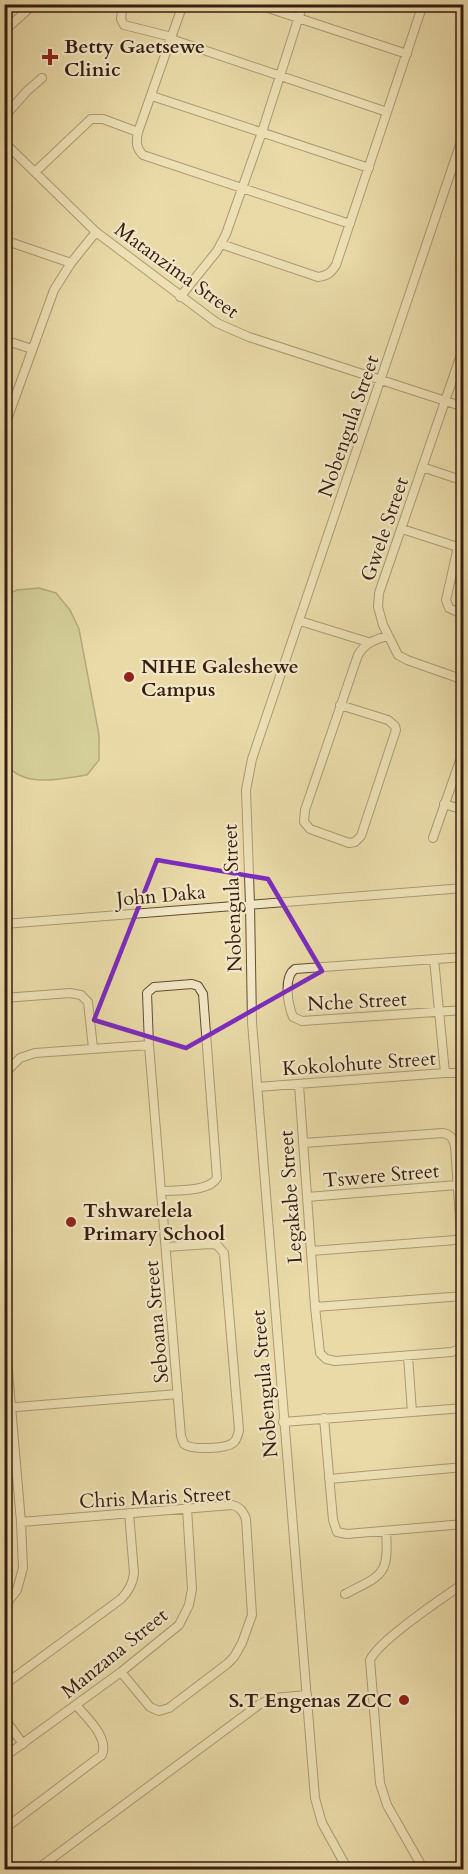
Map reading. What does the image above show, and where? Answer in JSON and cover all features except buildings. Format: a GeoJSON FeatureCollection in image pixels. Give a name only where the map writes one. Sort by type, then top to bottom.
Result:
{"type":"FeatureCollection","features":[{"type":"Feature","properties":{"kind":"street"},"geometry":{"type":"LineString","coordinates":[[4,31],[33,4]]}},
{"type":"Feature","properties":{"kind":"street"},"geometry":{"type":"LineString","coordinates":[[123,4],[121,19],[124,25],[172,38],[387,112]]}},
{"type":"Feature","properties":{"kind":"street"},"geometry":{"type":"LineString","coordinates":[[183,4],[138,132],[137,147],[144,155],[350,224]]}},
{"type":"Feature","properties":{"kind":"street"},"geometry":{"type":"LineString","coordinates":[[256,4],[407,54]]}},
{"type":"Feature","properties":{"kind":"street"},"geometry":{"type":"LineString","coordinates":[[180,297],[221,244],[262,132],[303,4]]}},
{"type":"Feature","properties":{"kind":"street"},"geometry":{"type":"LineString","coordinates":[[221,244],[318,277],[332,272],[336,266],[423,4]]}},
{"type":"Feature","properties":{"kind":"street"},"geometry":{"type":"LineString","coordinates":[[4,117],[42,78]]}},
{"type":"Feature","properties":{"kind":"street"},"geometry":{"type":"LineString","coordinates":[[152,96],[369,168]]}},
{"type":"Feature","properties":{"kind":"street"},"geometry":{"type":"LineString","coordinates":[[35,172],[91,119],[103,119],[138,132]]}},
{"type":"Feature","properties":{"kind":"street","name":"Nobengula Street"},"geometry":{"type":"LineString","coordinates":[[348,1869],[321,1823],[315,1798],[252,1022],[246,790],[248,774],[381,380],[460,158],[464,133]]}},
{"type":"Feature","properties":{"kind":"street","name":"Matanzima Street"},"geometry":{"type":"LineString","coordinates":[[4,142],[96,232],[216,323],[231,330],[464,407]]}},
{"type":"Feature","properties":{"kind":"street"},"geometry":{"type":"LineString","coordinates":[[4,428],[54,291],[70,263],[96,232]]}},
{"type":"Feature","properties":{"kind":"street"},"geometry":{"type":"LineString","coordinates":[[4,240],[70,263]]}},
{"type":"Feature","properties":{"kind":"street"},"geometry":{"type":"LineString","coordinates":[[4,340],[32,349]]}},
{"type":"Feature","properties":{"kind":"street","name":"Gwele Street"},"geometry":{"type":"LineString","coordinates":[[464,346],[378,600],[387,636],[398,655],[464,680]]}},
{"type":"Feature","properties":{"kind":"street"},"geometry":{"type":"LineString","coordinates":[[422,468],[464,481]]}},
{"type":"Feature","properties":{"kind":"street"},"geometry":{"type":"LineString","coordinates":[[402,529],[461,548],[446,600],[449,608],[464,615]]}},
{"type":"Feature","properties":{"kind":"street"},"geometry":{"type":"LineString","coordinates":[[300,621],[368,642]]}},
{"type":"Feature","properties":{"kind":"street"},"geometry":{"type":"LineString","coordinates":[[340,705],[388,720],[396,730],[361,836],[355,842],[349,843],[310,829],[304,822],[305,810],[340,705],[358,655],[368,642],[387,636]]}},
{"type":"Feature","properties":{"kind":"street"},"geometry":{"type":"LineString","coordinates":[[433,838],[464,749]]}},
{"type":"Feature","properties":{"kind":"street"},"geometry":{"type":"LineString","coordinates":[[444,804],[464,810]]}},
{"type":"Feature","properties":{"kind":"street","name":"John Daka"},"geometry":{"type":"LineString","coordinates":[[4,924],[464,888]]}},
{"type":"Feature","properties":{"kind":"street","name":"Nche Street"},"geometry":{"type":"LineString","coordinates":[[464,957],[295,969],[289,976],[288,982],[291,1012],[293,1017],[302,1021],[464,1010]]}},
{"type":"Feature","properties":{"kind":"street"},"geometry":{"type":"LineString","coordinates":[[434,959],[445,1073]]}},
{"type":"Feature","properties":{"kind":"street","name":"Seboana Street"},"geometry":{"type":"LineString","coordinates":[[8,1407],[178,1394],[146,998],[147,993],[154,987],[192,984],[198,986],[203,994],[218,1167],[217,1178],[210,1186],[162,1191]]}},
{"type":"Feature","properties":{"kind":"street"},"geometry":{"type":"LineString","coordinates":[[4,998],[70,993],[81,995],[88,1002],[93,1048]]}},
{"type":"Feature","properties":{"kind":"street"},"geometry":{"type":"LineString","coordinates":[[4,1074],[26,1055],[149,1045]]}},
{"type":"Feature","properties":{"kind":"street","name":"Kokolohute Street"},"geometry":{"type":"LineString","coordinates":[[257,1087],[445,1073],[464,1075]]}},
{"type":"Feature","properties":{"kind":"street","name":"Legakabe Street"},"geometry":{"type":"LineString","coordinates":[[299,1085],[310,1251],[319,1350],[322,1356],[335,1360],[408,1356],[452,1352],[464,1347]]}},
{"type":"Feature","properties":{"kind":"street","name":"Tswere Street"},"geometry":{"type":"LineString","coordinates":[[303,1143],[443,1132],[448,1134],[454,1141],[461,1233],[459,1239],[310,1251]]}},
{"type":"Feature","properties":{"kind":"street","name":"Tswere Street"},"geometry":{"type":"LineString","coordinates":[[307,1197],[457,1185]]}},
{"type":"Feature","properties":{"kind":"street"},"geometry":{"type":"LineString","coordinates":[[166,1246],[210,1244],[217,1245],[224,1252],[239,1430],[233,1443],[228,1446],[194,1449],[184,1444],[181,1436],[178,1394]]}},
{"type":"Feature","properties":{"kind":"street"},"geometry":{"type":"LineString","coordinates":[[315,1306],[464,1296]]}},
{"type":"Feature","properties":{"kind":"street"},"geometry":{"type":"LineString","coordinates":[[4,1326],[8,1407],[21,1522],[23,1568],[17,1590],[4,1607]]}},
{"type":"Feature","properties":{"kind":"street"},"geometry":{"type":"LineString","coordinates":[[408,1356],[412,1412]]}},
{"type":"Feature","properties":{"kind":"street"},"geometry":{"type":"LineString","coordinates":[[284,1422],[464,1408]]}},
{"type":"Feature","properties":{"kind":"street"},"geometry":{"type":"LineString","coordinates":[[324,1418],[333,1520],[337,1532],[347,1534],[464,1524]]}},
{"type":"Feature","properties":{"kind":"street"},"geometry":{"type":"LineString","coordinates":[[329,1479],[464,1467]]}},
{"type":"Feature","properties":{"kind":"street","name":"Chris Maris Street"},"geometry":{"type":"LineString","coordinates":[[21,1522],[232,1505],[237,1506],[243,1512],[246,1519],[252,1615],[238,1650],[227,1664],[164,1710],[154,1710],[150,1707],[121,1672]]}},
{"type":"Feature","properties":{"kind":"street","name":"Manzana Street"},"geometry":{"type":"LineString","coordinates":[[4,1757],[175,1630],[189,1605],[192,1589],[187,1508]]}},
{"type":"Feature","properties":{"kind":"street"},"geometry":{"type":"LineString","coordinates":[[4,1685],[121,1599],[129,1589],[134,1580],[129,1513]]}},
{"type":"Feature","properties":{"kind":"street"},"geometry":{"type":"LineString","coordinates":[[345,1594],[365,1584],[384,1569],[388,1555],[386,1531]]}},
{"type":"Feature","properties":{"kind":"street"},"geometry":{"type":"LineString","coordinates":[[424,1869],[382,1794],[370,1660],[377,1649],[390,1638],[464,1583]]}},
{"type":"Feature","properties":{"kind":"street"},"geometry":{"type":"LineString","coordinates":[[37,1869],[260,1704],[273,1698],[307,1695]]}},
{"type":"Feature","properties":{"kind":"street"},"geometry":{"type":"LineString","coordinates":[[4,1829],[102,1755],[105,1746],[102,1738],[76,1705]]}},
{"type":"Feature","properties":{"kind":"street"},"geometry":{"type":"LineString","coordinates":[[4,1718],[23,1744]]}},
{"type":"Feature","properties":{"kind":"street"},"geometry":{"type":"LineString","coordinates":[[452,1869],[464,1863]]}},
{"type":"Feature","properties":{"kind":"highlighted area"},"geometry":{"type":"Polygon","coordinates":[[[157,860],[268,879],[322,971],[186,1048],[94,1020],[157,860]]]}},
{"type":"Feature","properties":{"kind":"green space"},"geometry":{"type":"Polygon","coordinates":[[[39,588],[56,593],[70,610],[79,629],[99,735],[99,760],[87,775],[54,780],[31,779],[21,776],[5,762],[5,595],[17,590],[39,588]]]}},
{"type":"Feature","properties":{"kind":"place","name":"Betty Gaetsewe Clinic"},"geometry":{"type":"Point","coordinates":[50,57]}},
{"type":"Feature","properties":{"kind":"place","name":"NIHE Galeshewe Campus"},"geometry":{"type":"Point","coordinates":[129,677]}},
{"type":"Feature","properties":{"kind":"place","name":"Tshwarelela Primary School"},"geometry":{"type":"Point","coordinates":[71,1222]}},
{"type":"Feature","properties":{"kind":"place","name":"S.T Engenas ZCC"},"geometry":{"type":"Point","coordinates":[404,1700]}}]}
